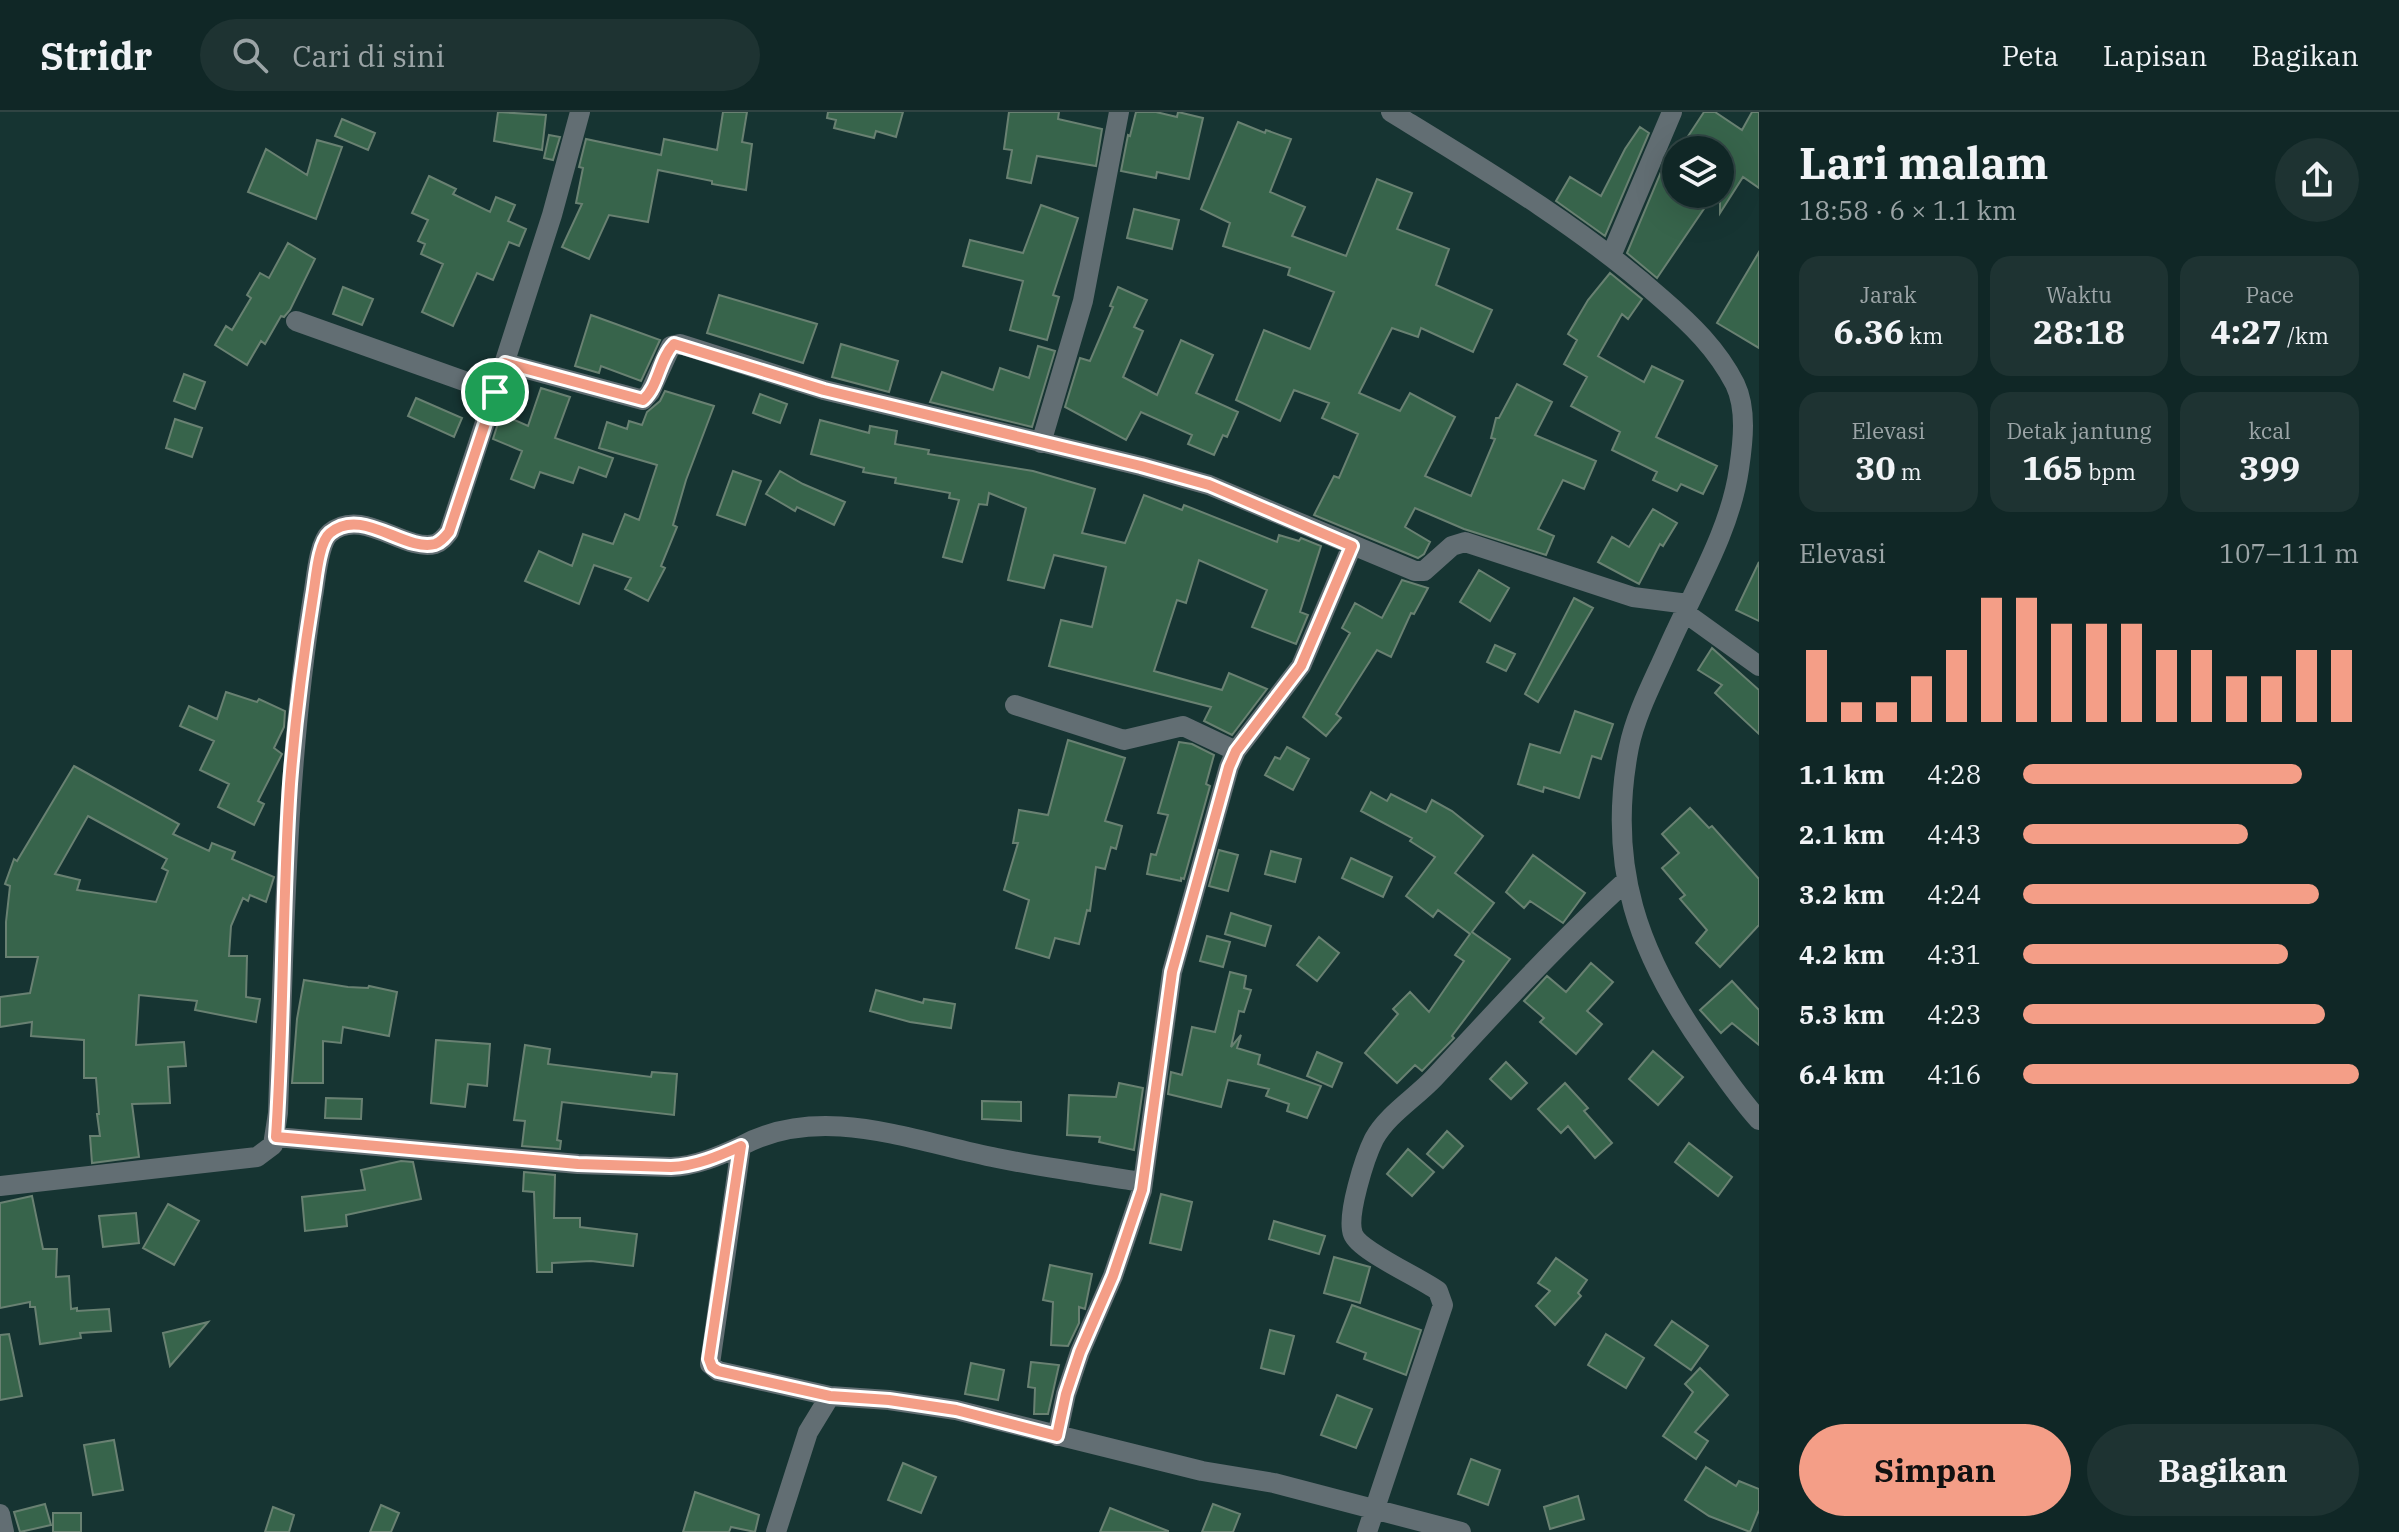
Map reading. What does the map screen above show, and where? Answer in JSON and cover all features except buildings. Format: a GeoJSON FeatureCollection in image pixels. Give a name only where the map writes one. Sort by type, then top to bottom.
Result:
{"type":"FeatureCollection","features":[{"type":"Feature","properties":{"kind":"street"},"geometry":{"type":"LineString","coordinates":[[0,1186],[257,1157],[267,1152],[276,1137],[290,783],[307,634],[320,556],[327,535],[339,527],[355,524],[423,545],[438,543],[449,532],[552,215],[580,112]]}},
{"type":"Feature","properties":{"kind":"street"},"geometry":{"type":"LineString","coordinates":[[1041,443],[1083,301],[1119,112]]}},
{"type":"Feature","properties":{"kind":"street"},"geometry":{"type":"LineString","coordinates":[[1391,112],[1535,203],[1611,256],[1698,331],[1734,383],[1742,410],[1742,446],[1737,481],[1723,530],[1646,697],[1630,744],[1623,792],[1622,834],[1626,881],[1639,932],[1656,972],[1676,1008],[1739,1098],[1759,1120]]}},
{"type":"Feature","properties":{"kind":"street"},"geometry":{"type":"LineString","coordinates":[[1611,256],[1672,112]]}},
{"type":"Feature","properties":{"kind":"street"},"geometry":{"type":"LineString","coordinates":[[296,321],[495,392]]}},
{"type":"Feature","properties":{"kind":"street"},"geometry":{"type":"LineString","coordinates":[[505,363],[643,400],[650,392],[671,346],[680,344],[824,390],[1209,485],[1415,571],[1424,571],[1452,546],[1465,542],[1633,597],[1686,608],[1759,666]]}},
{"type":"Feature","properties":{"kind":"street"},"geometry":{"type":"LineString","coordinates":[[1734,383],[1759,400]]}},
{"type":"Feature","properties":{"kind":"street"},"geometry":{"type":"LineString","coordinates":[[1057,1436],[1075,1366],[1113,1276],[1137,1208],[1172,972],[1222,790],[1236,751],[1301,666],[1352,546]]}},
{"type":"Feature","properties":{"kind":"street"},"geometry":{"type":"LineString","coordinates":[[1015,705],[1124,740],[1183,726],[1236,751]]}},
{"type":"Feature","properties":{"kind":"street"},"geometry":{"type":"LineString","coordinates":[[1367,1532],[1443,1305],[1438,1291],[1363,1246],[1352,1232],[1353,1210],[1374,1139],[1569,933],[1626,881]]}},
{"type":"Feature","properties":{"kind":"street"},"geometry":{"type":"LineString","coordinates":[[276,1137],[578,1164],[671,1167],[717,1157],[754,1139],[793,1128],[832,1125],[877,1131],[997,1158],[1142,1182]]}},
{"type":"Feature","properties":{"kind":"street"},"geometry":{"type":"LineString","coordinates":[[741,1146],[710,1364],[718,1371],[830,1396],[889,1400],[956,1410],[1202,1471],[1274,1483],[1461,1532]]}},
{"type":"Feature","properties":{"kind":"street"},"geometry":{"type":"LineString","coordinates":[[776,1532],[808,1432],[830,1396]]}},
{"type":"Feature","properties":{"kind":"street"},"geometry":{"type":"LineString","coordinates":[[0,1514],[4,1532]]}},
{"type":"Feature","properties":{"kind":"route"},"geometry":{"type":"LineString","coordinates":[[680,344],[824,390],[1209,485],[1352,546],[1301,666],[1236,751],[1229,767],[1172,972],[1142,1190],[1113,1276],[1080,1352],[1066,1394],[1057,1436],[956,1410],[889,1400],[830,1396],[718,1371],[712,1367],[709,1359],[741,1146],[717,1157],[671,1167],[578,1164],[276,1137],[290,783],[307,634],[320,556],[327,535],[339,527],[355,524],[423,545],[438,543],[449,532],[495,392],[505,363],[643,400],[650,392],[671,346],[680,344]]}}]}
